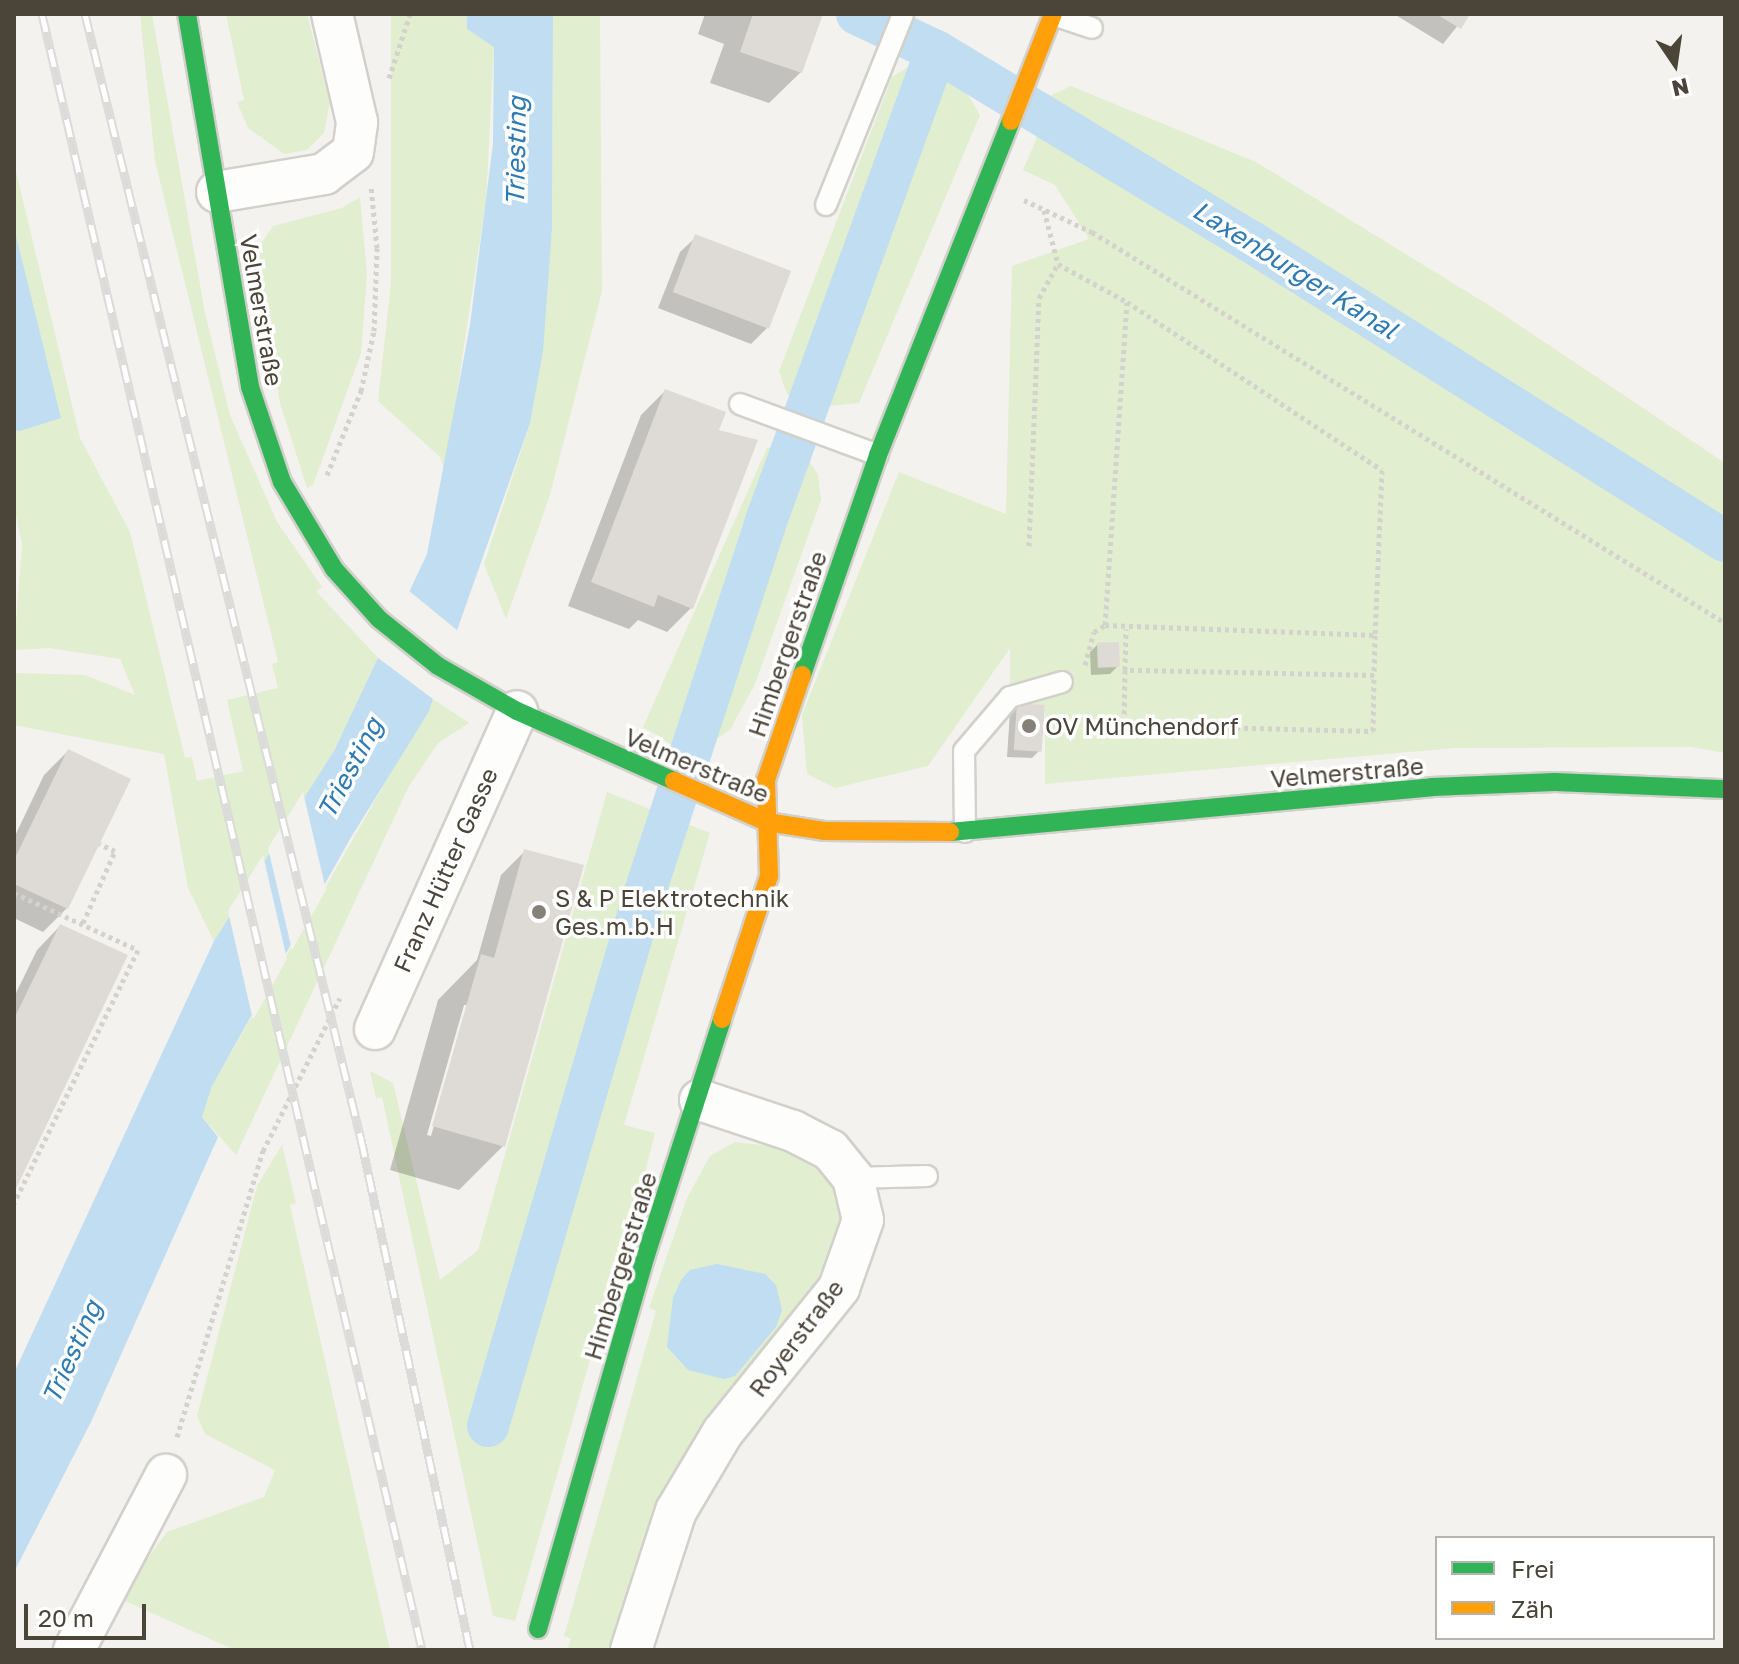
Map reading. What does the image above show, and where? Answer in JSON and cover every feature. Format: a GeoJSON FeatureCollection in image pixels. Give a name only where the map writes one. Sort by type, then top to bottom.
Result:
{"type":"FeatureCollection","features":[{"type":"Feature","properties":{"kind":"street","name":"Velmerstraße"},"geometry":{"type":"LineString","coordinates":[[187,14],[238,331],[266,443],[295,509],[356,596],[416,649],[503,704],[642,769],[767,822],[825,831],[965,832],[1432,787],[1555,782],[1725,789]]}},
{"type":"Feature","properties":{"kind":"street"},"geometry":{"type":"LineString","coordinates":[[217,192],[324,174],[342,164],[358,139],[332,14]]}},
{"type":"Feature","properties":{"kind":"street","name":"Himbergerstraße"},"geometry":{"type":"LineString","coordinates":[[538,1629],[646,1255],[700,1100],[769,876],[766,780],[878,455],[1053,15]]}},
{"type":"Feature","properties":{"kind":"street","name":"Franz Hütter Gasse"},"geometry":{"type":"LineString","coordinates":[[375,1029],[503,704]]}},
{"type":"Feature","properties":{"kind":"street","name":"Royerstraße"},"geometry":{"type":"LineString","coordinates":[[631,1650],[676,1511],[723,1432],[844,1276],[863,1220],[853,1178],[830,1150],[793,1131],[700,1100]]}},
{"type":"Feature","properties":{"kind":"street"},"geometry":{"type":"LineString","coordinates":[[74,1650],[166,1475]]}},
{"type":"Feature","properties":{"kind":"lane"},"geometry":{"type":"LineString","coordinates":[[1053,15],[1092,28]]}},
{"type":"Feature","properties":{"kind":"lane"},"geometry":{"type":"LineString","coordinates":[[826,205],[902,16]]}},
{"type":"Feature","properties":{"kind":"lane"},"geometry":{"type":"LineString","coordinates":[[740,404],[878,455]]}},
{"type":"Feature","properties":{"kind":"lane"},"geometry":{"type":"LineString","coordinates":[[965,832],[964,751],[1010,697],[1062,682]]}},
{"type":"Feature","properties":{"kind":"lane"},"geometry":{"type":"LineString","coordinates":[[853,1178],[927,1176]]}},
{"type":"Feature","properties":{"kind":"path"},"geometry":{"type":"LineString","coordinates":[[325,481],[361,391],[374,331],[374,198],[358,139]]}},
{"type":"Feature","properties":{"kind":"path"},"geometry":{"type":"LineString","coordinates":[[1029,546],[1039,298],[1058,264],[1044,209],[1092,232],[1436,441],[1725,623]]}},
{"type":"Feature","properties":{"kind":"path"},"geometry":{"type":"LineString","coordinates":[[1058,264],[1127,302],[1382,470],[1373,731],[1124,725],[1126,629]]}},
{"type":"Feature","properties":{"kind":"path"},"geometry":{"type":"LineString","coordinates":[[1105,625],[1127,302]]}},
{"type":"Feature","properties":{"kind":"path"},"geometry":{"type":"LineString","coordinates":[[1062,682],[1082,677],[1094,632],[1105,625],[1126,629],[1375,635]]}},
{"type":"Feature","properties":{"kind":"path"},"geometry":{"type":"LineString","coordinates":[[1125,670],[1374,675]]}},
{"type":"Feature","properties":{"kind":"path"},"geometry":{"type":"LineString","coordinates":[[83,923],[115,851],[100,844]]}},
{"type":"Feature","properties":{"kind":"path"},"geometry":{"type":"LineString","coordinates":[[14,893],[138,950],[100,1020],[14,1203]]}},
{"type":"Feature","properties":{"kind":"path"},"geometry":{"type":"LineString","coordinates":[[166,1475],[263,1151],[342,995]]}},
{"type":"Feature","properties":{"kind":"green space"},"geometry":{"type":"Polygon","coordinates":[[[140,14],[152,14],[205,313],[230,415],[277,522],[322,587],[316,591],[380,660],[335,749],[214,941],[188,888],[164,754],[14,725],[14,673],[85,675],[135,695],[120,659],[49,648],[14,650],[22,544],[14,506],[14,163],[80,438],[130,532],[185,758],[192,757],[197,781],[243,771],[227,700],[278,688],[272,664],[278,662],[155,161],[140,14]]]}},
{"type":"Feature","properties":{"kind":"green space"},"geometry":{"type":"Polygon","coordinates":[[[226,14],[307,14],[330,102],[324,133],[307,150],[284,154],[248,128],[237,102],[244,100],[226,14]]]}},
{"type":"Feature","properties":{"kind":"green space"},"geometry":{"type":"Polygon","coordinates":[[[391,14],[467,14],[467,29],[494,46],[486,201],[445,471],[440,457],[378,401],[391,283],[391,14]]]}},
{"type":"Feature","properties":{"kind":"green space"},"geometry":{"type":"Polygon","coordinates":[[[553,14],[600,14],[602,291],[550,495],[506,619],[484,564],[530,423],[552,228],[553,14]]]}},
{"type":"Feature","properties":{"kind":"green space"},"geometry":{"type":"Polygon","coordinates":[[[917,61],[956,75],[980,115],[859,403],[817,407],[787,394],[779,371],[892,77],[917,61]]]}},
{"type":"Feature","properties":{"kind":"green space"},"geometry":{"type":"Polygon","coordinates":[[[1071,86],[1256,162],[1495,309],[1725,463],[1725,753],[1691,747],[1455,748],[1045,784],[1045,705],[1010,703],[1010,648],[928,766],[835,788],[807,774],[802,715],[899,472],[1006,514],[1012,266],[1089,239],[1055,185],[1023,170],[1036,140],[1043,99],[1071,86]]]}},
{"type":"Feature","properties":{"kind":"green space"},"geometry":{"type":"Polygon","coordinates":[[[360,197],[367,274],[361,353],[313,485],[307,488],[280,403],[259,280],[260,245],[273,226],[342,208],[360,197]]]}},
{"type":"Feature","properties":{"kind":"green space"},"geometry":{"type":"Polygon","coordinates":[[[780,447],[805,455],[818,475],[821,500],[755,684],[730,730],[709,744],[678,749],[643,727],[767,448],[780,447]]]}},
{"type":"Feature","properties":{"kind":"green space"},"geometry":{"type":"Polygon","coordinates":[[[433,699],[469,723],[438,743],[409,786],[236,1155],[202,1117],[212,1086],[433,699]]]}},
{"type":"Feature","properties":{"kind":"green space"},"geometry":{"type":"Polygon","coordinates":[[[607,792],[710,833],[624,1125],[655,1133],[613,1297],[608,1297],[515,1621],[493,1616],[382,1097],[376,1098],[370,1071],[393,1083],[440,1280],[478,1250],[607,792]]]}},
{"type":"Feature","properties":{"kind":"green space"},"geometry":{"type":"Polygon","coordinates":[[[735,1142],[780,1147],[819,1168],[842,1199],[845,1236],[618,1650],[567,1650],[571,1639],[564,1636],[656,1311],[649,1308],[687,1198],[710,1156],[735,1142]]]}},
{"type":"Feature","properties":{"kind":"green space"},"geometry":{"type":"Polygon","coordinates":[[[282,1145],[296,1203],[290,1205],[390,1650],[235,1650],[118,1598],[167,1532],[264,1497],[275,1470],[205,1434],[197,1416],[257,1186],[282,1145]]]}},
{"type":"Feature","properties":{"kind":"water","name":"Triesting"},"geometry":{"type":"Polygon","coordinates":[[[467,14],[553,14],[552,228],[543,351],[530,423],[428,713],[350,839],[212,1086],[202,1117],[218,1137],[91,1422],[14,1572],[14,1373],[214,941],[335,749],[427,554],[470,325],[493,144],[494,47],[467,29],[467,14]]]}},
{"type":"Feature","properties":{"kind":"water"},"geometry":{"type":"Polygon","coordinates":[[[14,228],[61,418],[20,431],[14,430],[14,228]]]}},
{"type":"Feature","properties":{"kind":"water"},"geometry":{"type":"Polygon","coordinates":[[[717,1264],[765,1274],[776,1285],[782,1310],[776,1327],[735,1376],[724,1379],[688,1370],[667,1347],[673,1298],[681,1280],[690,1270],[717,1264]]]}},
{"type":"Feature","properties":{"kind":"pier"},"geometry":{"type":"Polygon","coordinates":[[[408,590],[463,635],[437,702],[377,657],[408,590]]]}},
{"type":"Feature","properties":{"kind":"pier"},"geometry":{"type":"Polygon","coordinates":[[[303,792],[326,890],[292,950],[268,848],[303,792]]]}},
{"type":"Feature","properties":{"kind":"pier"},"geometry":{"type":"Polygon","coordinates":[[[263,855],[287,959],[253,1020],[228,911],[263,855]]]}},
{"type":"Feature","properties":{"kind":"building"},"geometry":{"type":"Polygon","coordinates":[[[753,14],[823,14],[802,73],[740,52],[753,14]]]}},
{"type":"Feature","properties":{"kind":"building"},"geometry":{"type":"Polygon","coordinates":[[[1436,14],[1470,14],[1461,29],[1436,14]]]}},
{"type":"Feature","properties":{"kind":"building"},"geometry":{"type":"Polygon","coordinates":[[[695,234],[791,271],[769,329],[673,292],[695,234]]]}},
{"type":"Feature","properties":{"kind":"building"},"geometry":{"type":"Polygon","coordinates":[[[665,389],[726,412],[719,430],[758,440],[693,609],[658,595],[654,607],[591,582],[665,389]]]}},
{"type":"Feature","properties":{"kind":"building"},"geometry":{"type":"Polygon","coordinates":[[[1119,642],[1120,667],[1098,668],[1097,643],[1119,642]]]}},
{"type":"Feature","properties":{"kind":"building","name":"OV Münchendorf"},"geometry":{"type":"Polygon","coordinates":[[[1017,703],[1045,705],[1042,752],[1014,750],[1017,703]]]}},
{"type":"Feature","properties":{"kind":"building"},"geometry":{"type":"Polygon","coordinates":[[[68,749],[131,779],[68,909],[14,884],[14,860],[68,749]]]}},
{"type":"Feature","properties":{"kind":"building"},"geometry":{"type":"Polygon","coordinates":[[[524,849],[584,865],[505,1147],[432,1126],[481,954],[494,958],[524,849]]]}},
{"type":"Feature","properties":{"kind":"building"},"geometry":{"type":"Polygon","coordinates":[[[60,924],[128,955],[14,1193],[14,1019],[60,924]]]}},
{"type":"Feature","properties":{"kind":"waterway","name":"Laxenburger Kanal"},"geometry":{"type":"LineString","coordinates":[[857,14],[936,51],[1250,241],[1725,541]]}},
{"type":"Feature","properties":{"kind":"waterway"},"geometry":{"type":"LineString","coordinates":[[488,1426],[644,895],[765,524],[936,51]]}},
{"type":"Feature","properties":{"kind":"railway"},"geometry":{"type":"LineString","coordinates":[[42,14],[422,1650]]}},
{"type":"Feature","properties":{"kind":"railway"},"geometry":{"type":"LineString","coordinates":[[85,14],[361,1139],[470,1650]]}},
{"type":"Feature","properties":{"kind":"traffic: fast"},"geometry":{"type":"LineString","coordinates":[[187,14],[250,387],[282,482],[334,569],[379,619],[438,666],[517,711],[674,781]]}},
{"type":"Feature","properties":{"kind":"traffic: fast"},"geometry":{"type":"LineString","coordinates":[[802,675],[878,455],[1011,121]]}},
{"type":"Feature","properties":{"kind":"traffic: fast"},"geometry":{"type":"LineString","coordinates":[[950,832],[1432,787],[1555,782],[1725,789]]}},
{"type":"Feature","properties":{"kind":"traffic: fast"},"geometry":{"type":"LineString","coordinates":[[538,1629],[646,1255],[722,1019]]}},
{"type":"Feature","properties":{"kind":"traffic: slow"},"geometry":{"type":"LineString","coordinates":[[1011,121],[1053,14]]}},
{"type":"Feature","properties":{"kind":"traffic: slow"},"geometry":{"type":"LineString","coordinates":[[722,1019],[769,876],[766,780],[802,675]]}},
{"type":"Feature","properties":{"kind":"traffic: slow"},"geometry":{"type":"LineString","coordinates":[[674,781],[767,822],[825,831],[950,832]]}},
{"type":"Feature","properties":{"kind":"place","name":"OV Münchendorf"},"geometry":{"type":"Point","coordinates":[1029,726]}},
{"type":"Feature","properties":{"kind":"place","name":"S & P Elektrotechnik Ges.m.b.H"},"geometry":{"type":"Point","coordinates":[539,912]}}]}
